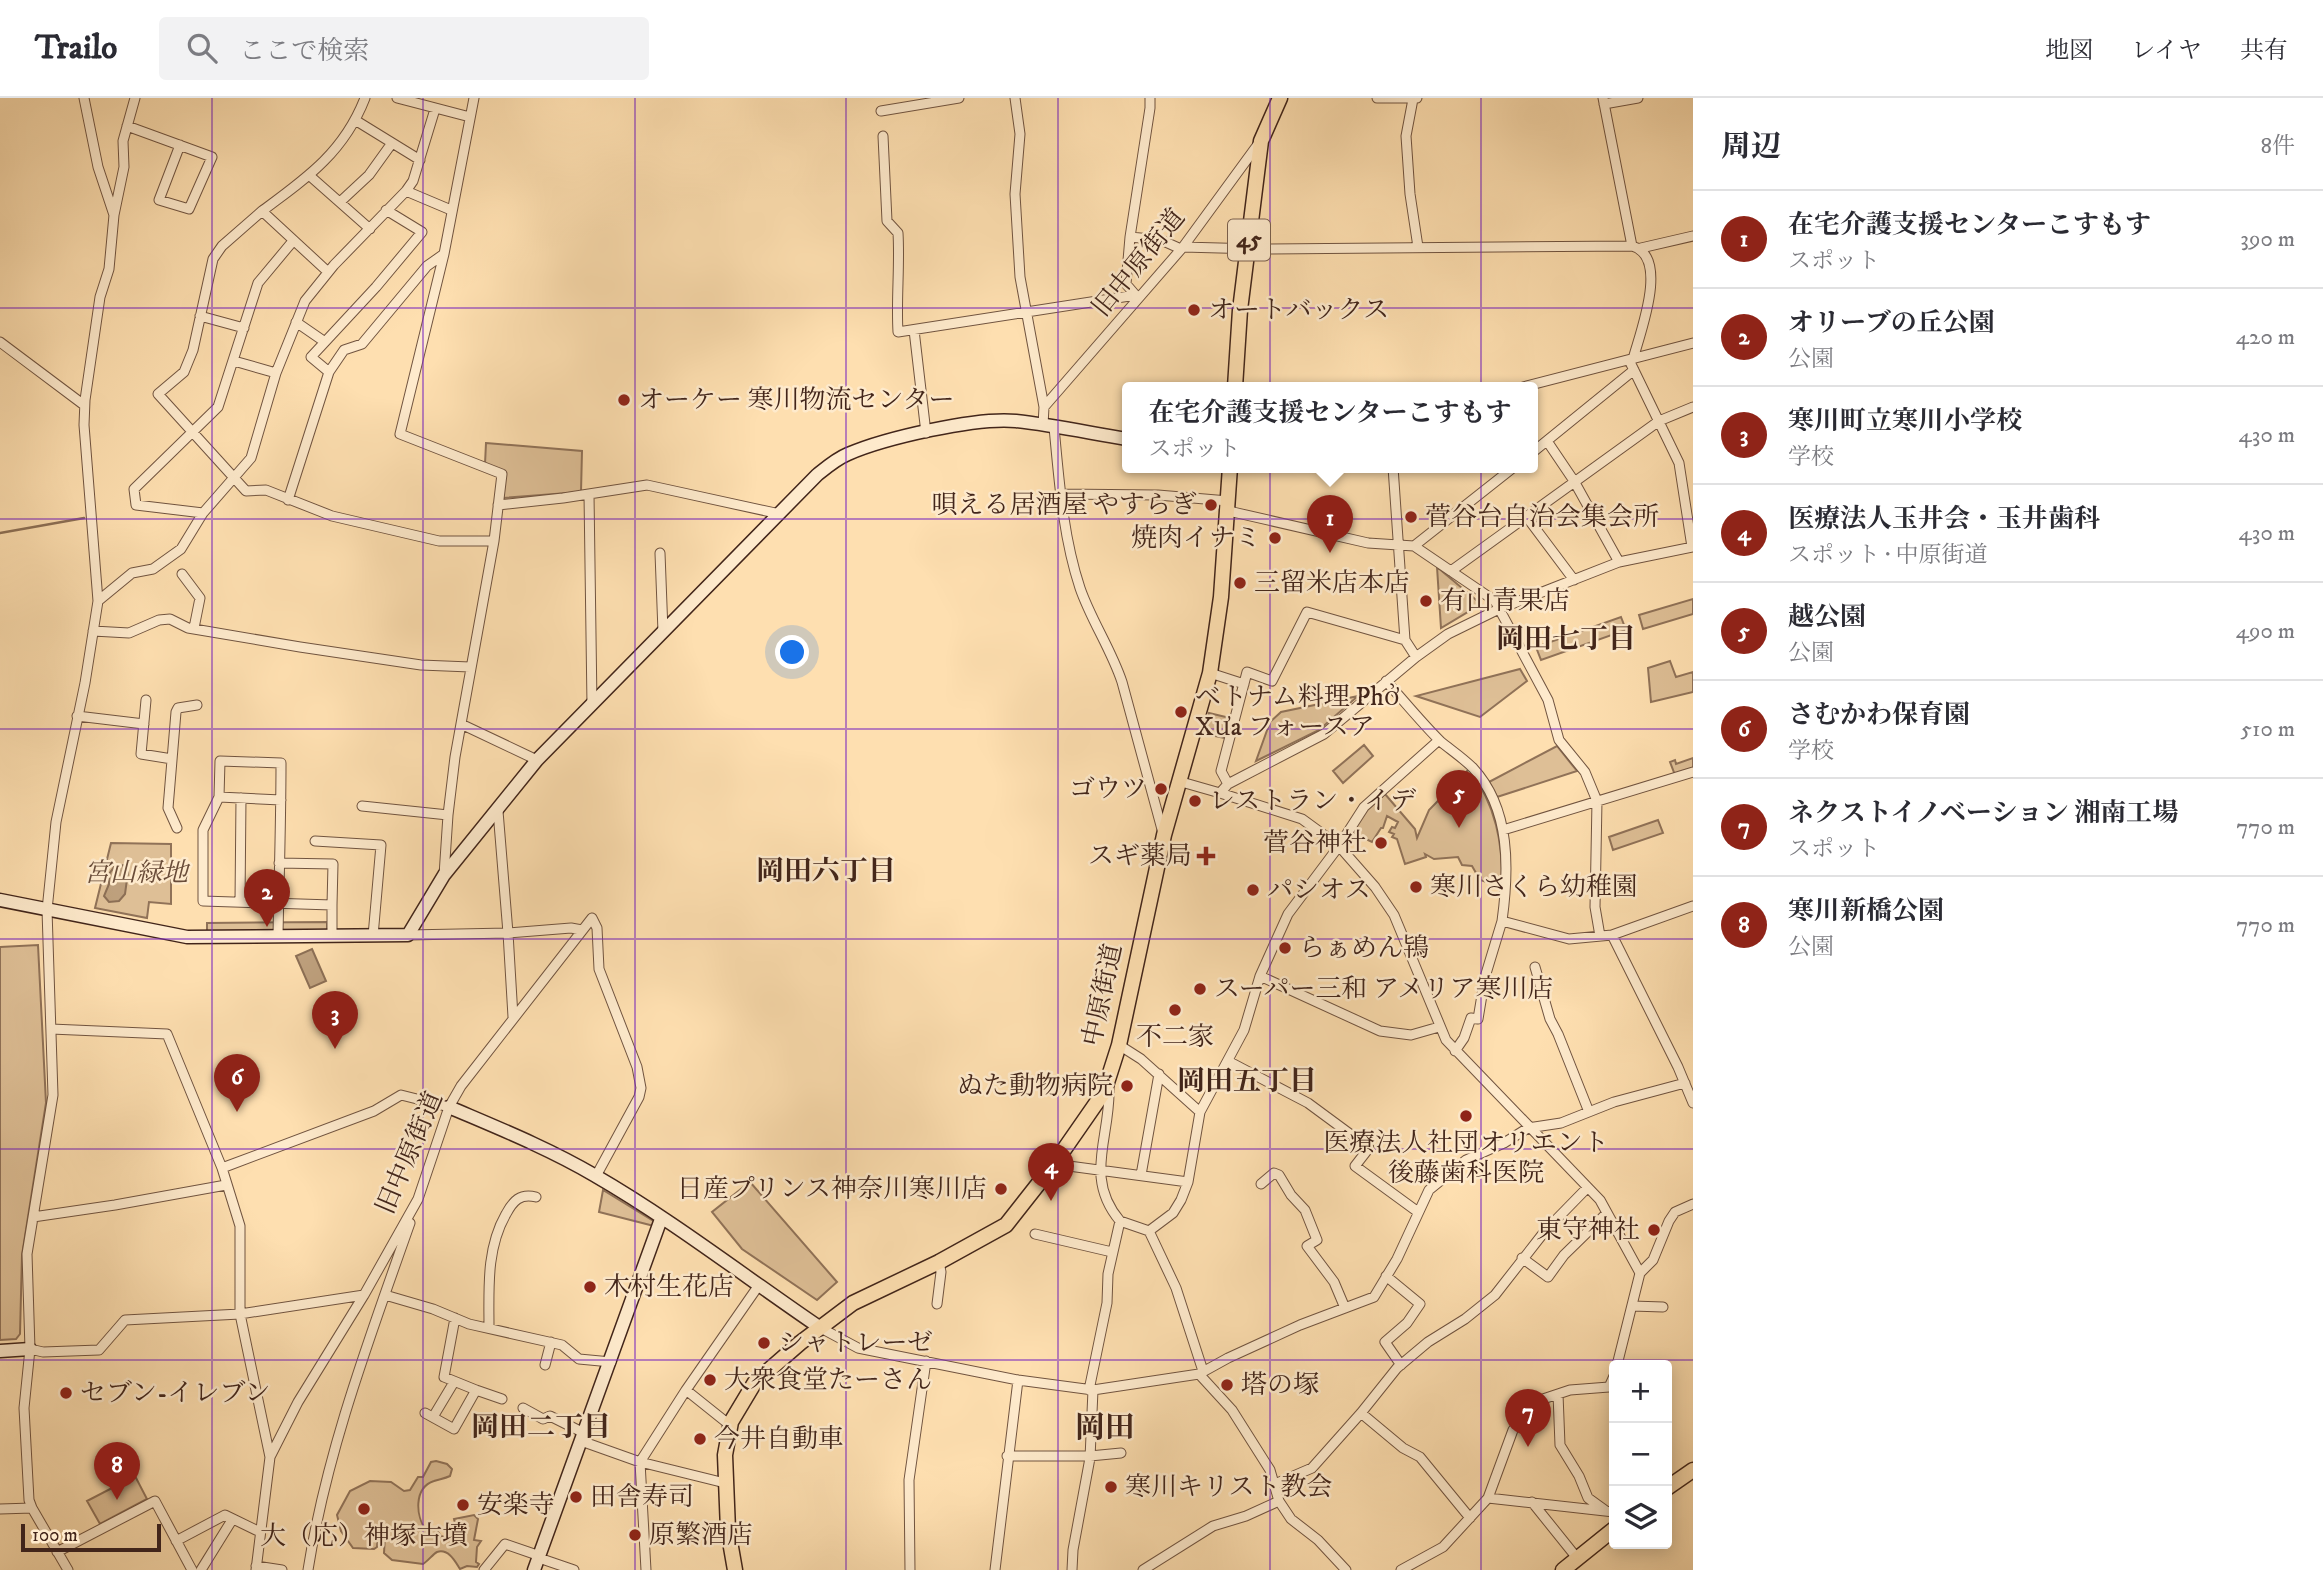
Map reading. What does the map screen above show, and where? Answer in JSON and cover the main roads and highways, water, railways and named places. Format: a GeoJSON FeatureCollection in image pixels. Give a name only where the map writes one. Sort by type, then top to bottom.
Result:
{"type":"FeatureCollection","features":[{"type":"Feature","properties":{"kind":"main road","name":"45"},"geometry":{"type":"LineString","coordinates":[[1235,382],[1261,141],[1280,98]]}},
{"type":"Feature","properties":{"kind":"main road","name":"中原街道"},"geometry":{"type":"LineString","coordinates":[[735,1570],[728,1530],[725,1455],[730,1426],[740,1403],[755,1382],[819,1327],[853,1303],[939,1262],[1006,1225],[1096,1106],[1119,1045],[1164,835],[1210,673],[1231,506],[1230,473]]}},
{"type":"Feature","properties":{"kind":"main road"},"geometry":{"type":"LineString","coordinates":[[1670,1486],[1693,1470]]}},
{"type":"Feature","properties":{"kind":"main road"},"geometry":{"type":"LineString","coordinates":[[1563,1570],[1609,1533]]}},
{"type":"Feature","properties":{"kind":"waterway"},"geometry":{"type":"LineString","coordinates":[[0,533],[84,518]]}},
{"type":"Feature","properties":{"kind":"place","name":"オートバックス"},"geometry":{"type":"Point","coordinates":[1194,310]}},
{"type":"Feature","properties":{"kind":"place","name":"オーケー 寒川物流センター"},"geometry":{"type":"Point","coordinates":[624,400]}},
{"type":"Feature","properties":{"kind":"place","name":"唄える居酒屋 やすらぎ"},"geometry":{"type":"Point","coordinates":[1211,505]}},
{"type":"Feature","properties":{"kind":"place","name":"菅谷台自治会集会所"},"geometry":{"type":"Point","coordinates":[1411,517]}},
{"type":"Feature","properties":{"kind":"place","name":"焼肉イナミ"},"geometry":{"type":"Point","coordinates":[1275,538]}},
{"type":"Feature","properties":{"kind":"place","name":"在宅介護支援センターこすもす"},"geometry":{"type":"Point","coordinates":[1330,553]}},
{"type":"Feature","properties":{"kind":"place","name":"三留米店本店"},"geometry":{"type":"Point","coordinates":[1240,583]}},
{"type":"Feature","properties":{"kind":"place","name":"有山青果店"},"geometry":{"type":"Point","coordinates":[1426,601]}},
{"type":"Feature","properties":{"kind":"place","name":"ベトナム料理 Phở Xưa フォースア"},"geometry":{"type":"Point","coordinates":[1181,712]}},
{"type":"Feature","properties":{"kind":"place","name":"ゴウツ"},"geometry":{"type":"Point","coordinates":[1161,789]}},
{"type":"Feature","properties":{"kind":"place","name":"レストラン・イデ"},"geometry":{"type":"Point","coordinates":[1195,801]}},
{"type":"Feature","properties":{"kind":"place","name":"越公園"},"geometry":{"type":"Point","coordinates":[1459,828]}},
{"type":"Feature","properties":{"kind":"place","name":"菅谷神社"},"geometry":{"type":"Point","coordinates":[1381,843]}},
{"type":"Feature","properties":{"kind":"place","name":"スギ薬局"},"geometry":{"type":"Point","coordinates":[1206,856]}},
{"type":"Feature","properties":{"kind":"place","name":"寒川さくら幼稚園"},"geometry":{"type":"Point","coordinates":[1416,887]}},
{"type":"Feature","properties":{"kind":"place","name":"パシオス"},"geometry":{"type":"Point","coordinates":[1253,890]}},
{"type":"Feature","properties":{"kind":"place","name":"オリーブの丘公園"},"geometry":{"type":"Point","coordinates":[267,927]}},
{"type":"Feature","properties":{"kind":"place","name":"らぁめん鴇"},"geometry":{"type":"Point","coordinates":[1285,948]}},
{"type":"Feature","properties":{"kind":"place","name":"スーパー三和 アメリア寒川店"},"geometry":{"type":"Point","coordinates":[1200,989]}},
{"type":"Feature","properties":{"kind":"place","name":"不二家"},"geometry":{"type":"Point","coordinates":[1175,1010]}},
{"type":"Feature","properties":{"kind":"place","name":"寒川町立寒川小学校"},"geometry":{"type":"Point","coordinates":[335,1049]}},
{"type":"Feature","properties":{"kind":"place","name":"ぬた動物病院"},"geometry":{"type":"Point","coordinates":[1127,1086]}},
{"type":"Feature","properties":{"kind":"place","name":"さむかわ保育園"},"geometry":{"type":"Point","coordinates":[237,1112]}},
{"type":"Feature","properties":{"kind":"place","name":"医療法人社団オリエント 後藤歯科医院"},"geometry":{"type":"Point","coordinates":[1466,1116]}},
{"type":"Feature","properties":{"kind":"place","name":"日産プリンス神奈川寒川店"},"geometry":{"type":"Point","coordinates":[1001,1189]}},
{"type":"Feature","properties":{"kind":"place","name":"医療法人玉井会・玉井歯科"},"geometry":{"type":"Point","coordinates":[1051,1201]}},
{"type":"Feature","properties":{"kind":"place","name":"東守神社"},"geometry":{"type":"Point","coordinates":[1654,1230]}},
{"type":"Feature","properties":{"kind":"place","name":"木村生花店"},"geometry":{"type":"Point","coordinates":[590,1287]}},
{"type":"Feature","properties":{"kind":"place","name":"シャトレーゼ"},"geometry":{"type":"Point","coordinates":[764,1343]}},
{"type":"Feature","properties":{"kind":"place","name":"大衆食堂たーさん"},"geometry":{"type":"Point","coordinates":[710,1380]}},
{"type":"Feature","properties":{"kind":"place","name":"塔の塚"},"geometry":{"type":"Point","coordinates":[1227,1385]}},
{"type":"Feature","properties":{"kind":"place","name":"セブン-イレブン"},"geometry":{"type":"Point","coordinates":[66,1393]}},
{"type":"Feature","properties":{"kind":"place","name":"今井自動車"},"geometry":{"type":"Point","coordinates":[700,1439]}},
{"type":"Feature","properties":{"kind":"place","name":"ネクストイノベーション 湘南工場"},"geometry":{"type":"Point","coordinates":[1528,1447]}},
{"type":"Feature","properties":{"kind":"place","name":"寒川キリスト教会"},"geometry":{"type":"Point","coordinates":[1111,1487]}},
{"type":"Feature","properties":{"kind":"place","name":"田舎寿司"},"geometry":{"type":"Point","coordinates":[576,1497]}},
{"type":"Feature","properties":{"kind":"place","name":"寒川新橋公園"},"geometry":{"type":"Point","coordinates":[117,1500]}},
{"type":"Feature","properties":{"kind":"place","name":"安楽寺"},"geometry":{"type":"Point","coordinates":[463,1505]}},
{"type":"Feature","properties":{"kind":"place","name":"大（応）神塚古墳"},"geometry":{"type":"Point","coordinates":[364,1509]}},
{"type":"Feature","properties":{"kind":"place","name":"原繁酒店"},"geometry":{"type":"Point","coordinates":[635,1535]}},
{"type":"Feature","properties":{"kind":"district","name":"岡田七丁目"},"geometry":{"type":"Point","coordinates":[1566,639]}},
{"type":"Feature","properties":{"kind":"district","name":"岡田六丁目"},"geometry":{"type":"Point","coordinates":[826,871]}},
{"type":"Feature","properties":{"kind":"district","name":"岡田五丁目"},"geometry":{"type":"Point","coordinates":[1247,1081]}},
{"type":"Feature","properties":{"kind":"district","name":"岡田二丁目"},"geometry":{"type":"Point","coordinates":[541,1427]}},
{"type":"Feature","properties":{"kind":"district","name":"岡田"},"geometry":{"type":"Point","coordinates":[1105,1428]}},
{"type":"Feature","properties":{"kind":"park label","name":"宮山緑地"},"geometry":{"type":"Point","coordinates":[136,873]}}]}
